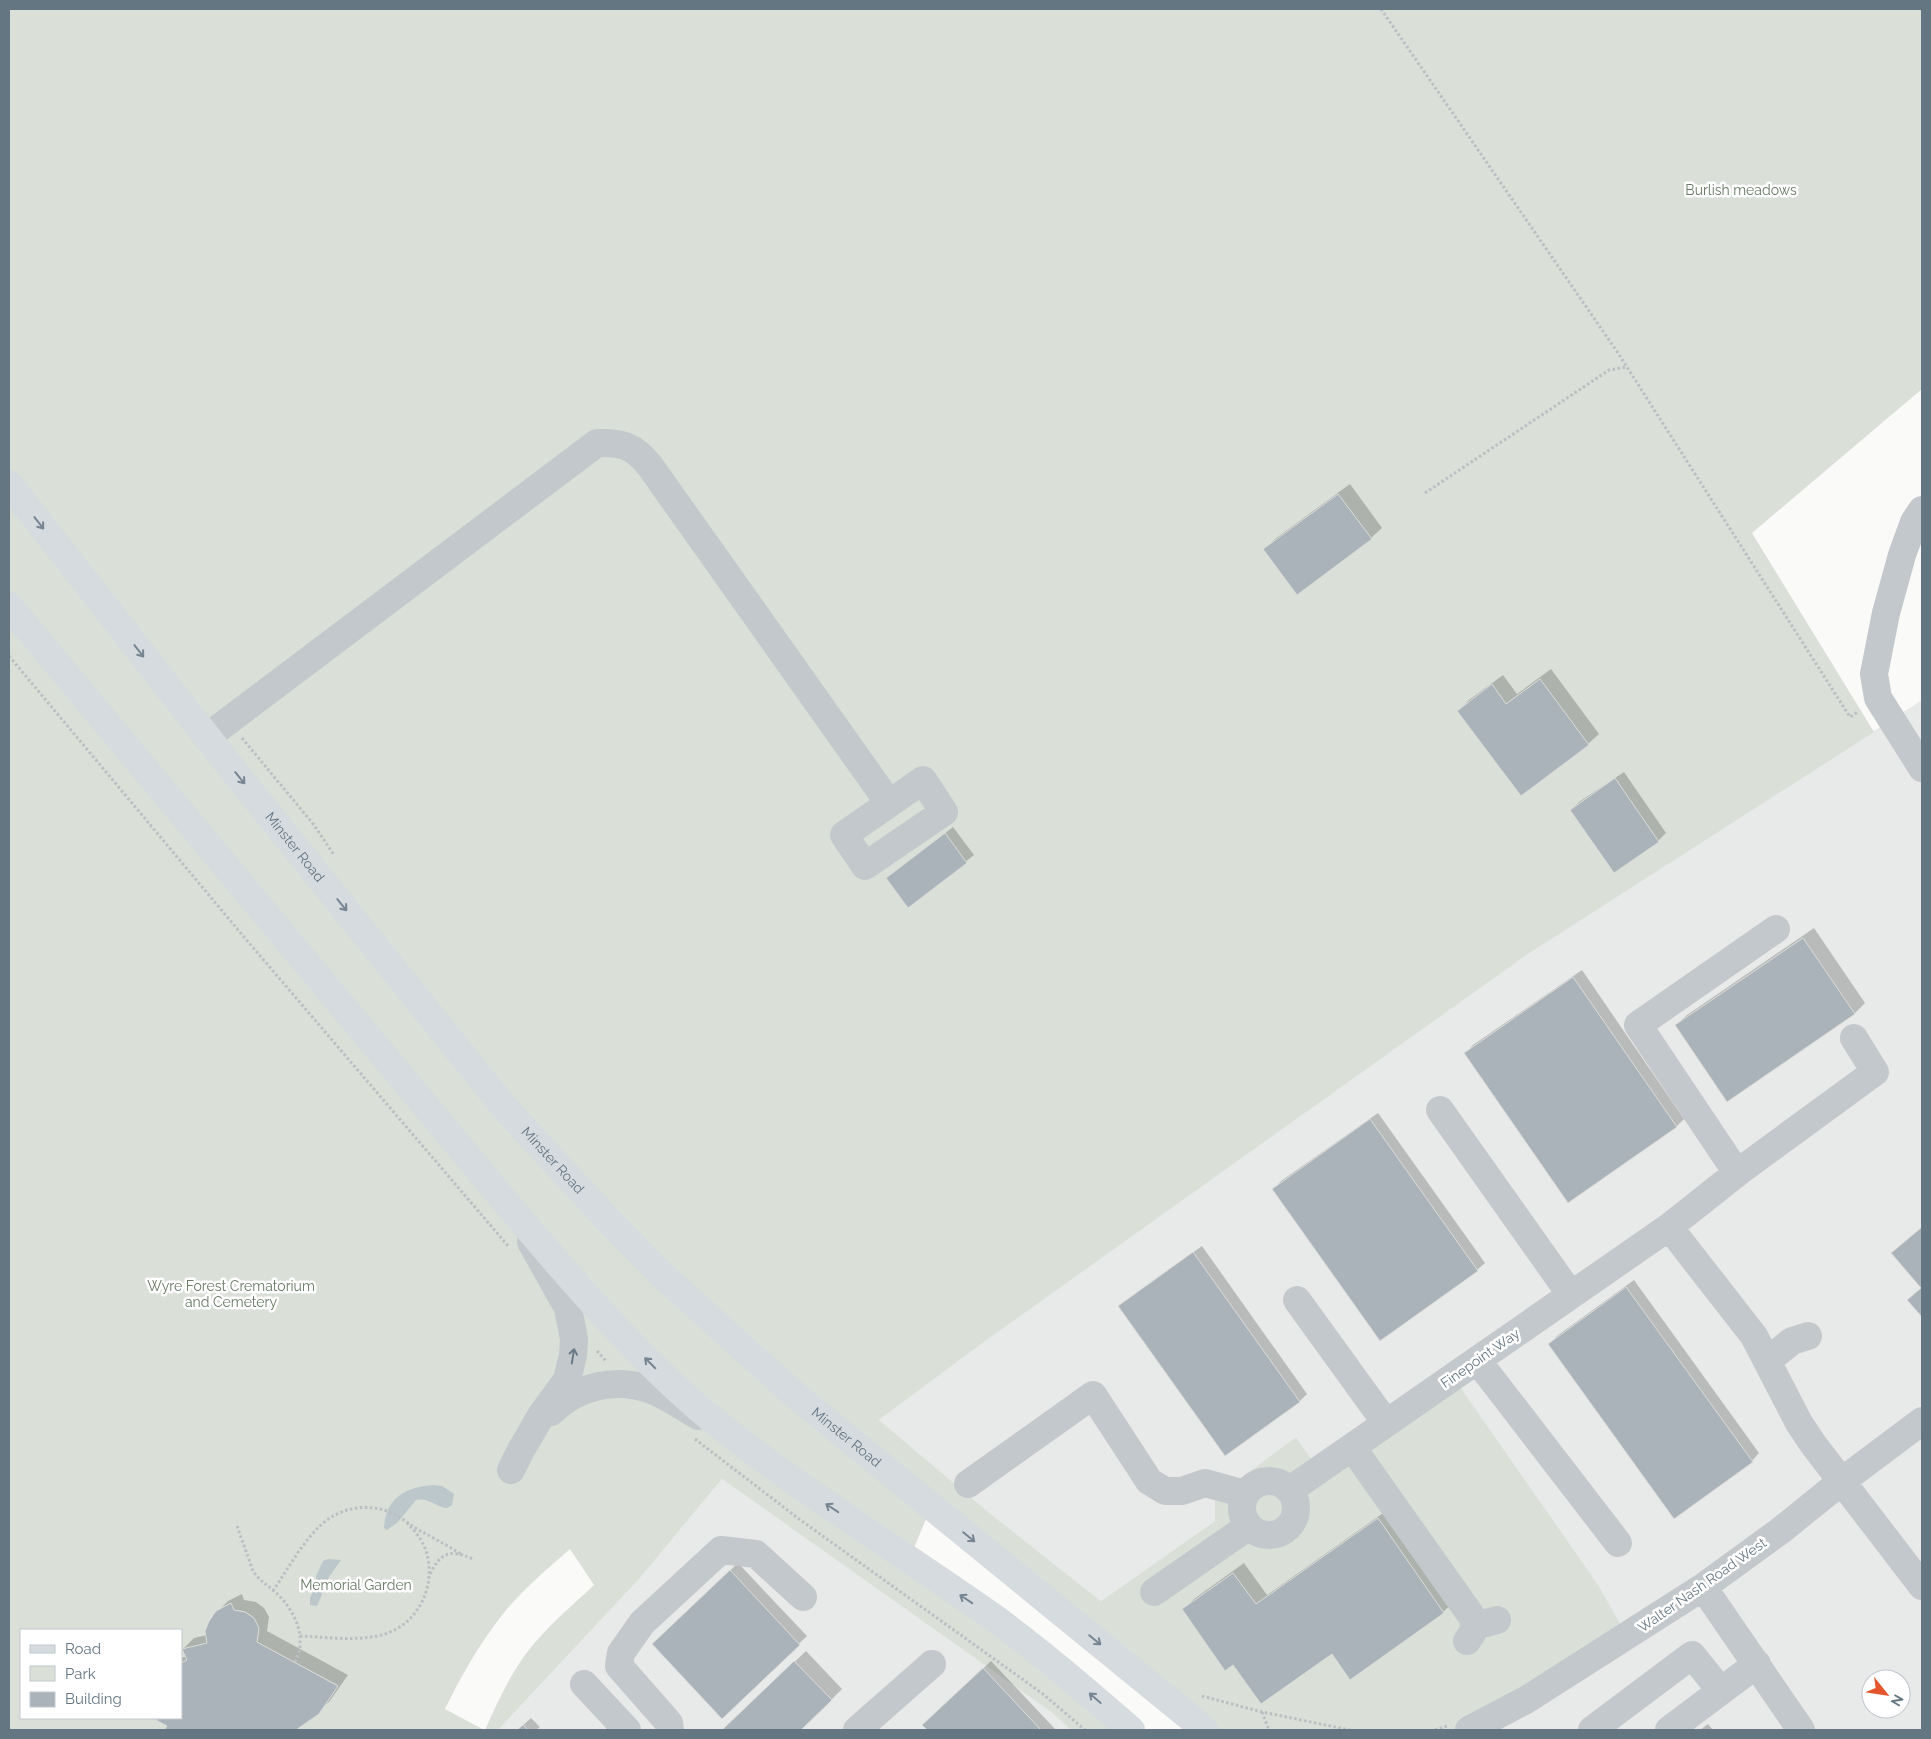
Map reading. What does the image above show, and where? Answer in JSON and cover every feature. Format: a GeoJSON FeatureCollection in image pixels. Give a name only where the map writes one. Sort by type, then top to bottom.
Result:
{"type":"FeatureCollection","features":[{"type":"Feature","properties":{"kind":"main road","name":"Minster Road"},"geometry":{"type":"LineString","coordinates":[[9,484],[218,729],[505,1108],[608,1220],[661,1274],[795,1395],[1199,1715]]}},
{"type":"Feature","properties":{"kind":"main road"},"geometry":{"type":"LineString","coordinates":[[9,606],[514,1212],[624,1337],[680,1391],[734,1436],[804,1488],[1021,1638],[1131,1730]]}},
{"type":"Feature","properties":{"kind":"street"},"geometry":{"type":"LineString","coordinates":[[218,729],[597,443],[613,443],[638,451],[650,466],[889,803]]}},
{"type":"Feature","properties":{"kind":"street"},"geometry":{"type":"LineString","coordinates":[[1920,761],[1878,698],[1874,674],[1886,613],[1902,555],[1914,522],[1922,510]]}},
{"type":"Feature","properties":{"kind":"street"},"geometry":{"type":"LineString","coordinates":[[1739,1172],[1638,1025],[1776,929]]}},
{"type":"Feature","properties":{"kind":"street","name":"Finepoint Way"},"geometry":{"type":"LineString","coordinates":[[1290,1490],[1669,1226],[1875,1072],[1854,1038]]}},
{"type":"Feature","properties":{"kind":"street"},"geometry":{"type":"LineString","coordinates":[[1440,1110],[1571,1295]]}},
{"type":"Feature","properties":{"kind":"street"},"geometry":{"type":"LineString","coordinates":[[511,1470],[542,1414],[562,1388],[570,1370],[574,1347],[573,1326],[568,1308],[514,1212]]}},
{"type":"Feature","properties":{"kind":"street"},"geometry":{"type":"LineString","coordinates":[[1669,1226],[1754,1336],[1799,1423],[1813,1444],[1922,1586]]}},
{"type":"Feature","properties":{"kind":"street"},"geometry":{"type":"LineString","coordinates":[[1297,1300],[1386,1423]]}},
{"type":"Feature","properties":{"kind":"street"},"geometry":{"type":"LineString","coordinates":[[1767,1361],[1792,1341],[1808,1336]]}},
{"type":"Feature","properties":{"kind":"street"},"geometry":{"type":"LineString","coordinates":[[1477,1360],[1618,1543]]}},
{"type":"Feature","properties":{"kind":"street"},"geometry":{"type":"LineString","coordinates":[[542,1414],[551,1413],[564,1401],[596,1386],[625,1385],[640,1387],[659,1394],[734,1436]]}},
{"type":"Feature","properties":{"kind":"street"},"geometry":{"type":"LineString","coordinates":[[968,1484],[1093,1395],[1149,1481],[1165,1491],[1182,1491],[1205,1483],[1245,1494]]}},
{"type":"Feature","properties":{"kind":"street","name":"Walter Nash Road West"},"geometry":{"type":"LineString","coordinates":[[1469,1730],[1526,1700],[1703,1587],[1780,1531],[1842,1481],[1922,1422]]}},
{"type":"Feature","properties":{"kind":"street"},"geometry":{"type":"LineString","coordinates":[[1352,1447],[1480,1627]]}},
{"type":"Feature","properties":{"kind":"street"},"geometry":{"type":"LineString","coordinates":[[1266,1481],[1283,1484],[1290,1490],[1296,1507],[1295,1516],[1290,1525],[1284,1531],[1275,1534],[1265,1535],[1256,1532],[1249,1526],[1242,1511],[1242,1502],[1245,1494],[1251,1488],[1266,1481]]}},
{"type":"Feature","properties":{"kind":"street"},"geometry":{"type":"LineString","coordinates":[[1154,1592],[1249,1526]]}},
{"type":"Feature","properties":{"kind":"street"},"geometry":{"type":"LineString","coordinates":[[670,1730],[669,1723],[619,1666],[621,1654],[642,1623],[721,1550],[756,1554],[804,1598]]}},
{"type":"Feature","properties":{"kind":"street"},"geometry":{"type":"LineString","coordinates":[[1703,1587],[1801,1730]]}},
{"type":"Feature","properties":{"kind":"street"},"geometry":{"type":"LineString","coordinates":[[1592,1730],[1692,1655],[1721,1691]]}},
{"type":"Feature","properties":{"kind":"street"},"geometry":{"type":"LineString","coordinates":[[857,1730],[932,1664]]}},
{"type":"Feature","properties":{"kind":"street"},"geometry":{"type":"LineString","coordinates":[[1669,1730],[1757,1664]]}},
{"type":"Feature","properties":{"kind":"street"},"geometry":{"type":"LineString","coordinates":[[584,1684],[627,1730]]}},
{"type":"Feature","properties":{"kind":"street"},"geometry":{"type":"LineString","coordinates":[[1199,1715],[1220,1730]]}},
{"type":"Feature","properties":{"kind":"path"},"geometry":{"type":"LineString","coordinates":[[1381,9],[1626,367],[1850,718],[1878,698]]}},
{"type":"Feature","properties":{"kind":"path"},"geometry":{"type":"LineString","coordinates":[[1425,493],[1610,370],[1626,367]]}},
{"type":"Feature","properties":{"kind":"path"},"geometry":{"type":"LineString","coordinates":[[9,656],[102,766]]}},
{"type":"Feature","properties":{"kind":"path"},"geometry":{"type":"LineString","coordinates":[[218,729],[314,825],[338,862]]}},
{"type":"Feature","properties":{"kind":"path"},"geometry":{"type":"LineString","coordinates":[[274,1591],[321,1524],[334,1515],[364,1507],[394,1514],[473,1559]]}},
{"type":"Feature","properties":{"kind":"path"},"geometry":{"type":"LineString","coordinates":[[799,1519],[1042,1694],[1085,1730]]}},
{"type":"Feature","properties":{"kind":"path"},"geometry":{"type":"LineString","coordinates":[[407,1523],[417,1534],[424,1546],[430,1575]]}},
{"type":"Feature","properties":{"kind":"path"},"geometry":{"type":"LineString","coordinates":[[237,1526],[253,1572],[264,1584],[274,1591],[293,1614],[300,1636],[300,1650],[295,1662]]}},
{"type":"Feature","properties":{"kind":"path"},"geometry":{"type":"LineString","coordinates":[[300,1636],[362,1638],[391,1632],[403,1624],[418,1608],[428,1589],[434,1565],[444,1555],[450,1553],[463,1555]]}},
{"type":"Feature","properties":{"kind":"path"},"geometry":{"type":"LineString","coordinates":[[1262,1712],[1269,1730]]}},
{"type":"Feature","properties":{"kind":"path"},"geometry":{"type":"LineString","coordinates":[[1199,1715],[1262,1712],[1350,1730]]}},
{"type":"Feature","properties":{"kind":"shaded area"},"geometry":{"type":"Polygon","coordinates":[[[1922,700],[1922,1730],[1469,1730],[1319,1470],[1296,1437],[1215,1521],[1101,1601],[992,1515],[879,1420],[984,1342],[1528,954],[1922,700]]]}},
{"type":"Feature","properties":{"kind":"shaded area"},"geometry":{"type":"Polygon","coordinates":[[[722,1479],[1051,1712],[1071,1730],[498,1730],[640,1578],[722,1479]]]}},
{"type":"Feature","properties":{"kind":"shaded area"},"geometry":{"type":"Polygon","coordinates":[[[434,1485],[442,1486],[454,1494],[452,1505],[447,1508],[428,1501],[416,1500],[398,1522],[387,1530],[384,1528],[389,1508],[393,1501],[406,1491],[434,1485]]]}},
{"type":"Feature","properties":{"kind":"shaded area"},"geometry":{"type":"Polygon","coordinates":[[[328,1559],[341,1560],[329,1577],[317,1606],[310,1605],[310,1598],[317,1582],[316,1576],[323,1561],[328,1559]]]}},
{"type":"Feature","properties":{"kind":"green space"},"geometry":{"type":"Polygon","coordinates":[[[9,9],[1922,9],[1922,389],[1752,533],[1874,732],[1528,954],[984,1342],[879,1420],[992,1515],[1101,1601],[1215,1521],[1215,1498],[1296,1437],[1319,1470],[1453,1377],[1598,1585],[1627,1636],[1469,1730],[1220,1730],[1192,1719],[931,1507],[909,1560],[1131,1730],[1071,1730],[1051,1712],[722,1479],[640,1578],[498,1730],[485,1730],[502,1694],[522,1659],[559,1617],[594,1585],[570,1549],[526,1588],[510,1605],[486,1636],[471,1660],[445,1709],[484,1730],[296,1730],[319,1714],[338,1685],[257,1642],[258,1630],[254,1619],[246,1612],[234,1610],[231,1603],[219,1609],[210,1618],[206,1630],[207,1643],[182,1649],[182,1629],[20,1629],[20,1719],[158,1719],[167,1726],[163,1730],[9,1730],[9,9]]]}},
{"type":"Feature","properties":{"kind":"green space"},"geometry":{"type":"Polygon","coordinates":[[[182,1649],[187,1660],[182,1662],[182,1649]]]}},
{"type":"Feature","properties":{"kind":"building"},"geometry":{"type":"Polygon","coordinates":[[[1338,494],[1372,539],[1297,595],[1263,549],[1338,494]]]}},
{"type":"Feature","properties":{"kind":"building"},"geometry":{"type":"Polygon","coordinates":[[[1540,679],[1589,745],[1521,796],[1457,711],[1492,684],[1506,704],[1540,679]]]}},
{"type":"Feature","properties":{"kind":"building"},"geometry":{"type":"Polygon","coordinates":[[[1615,778],[1659,842],[1614,873],[1570,810],[1615,778]]]}},
{"type":"Feature","properties":{"kind":"building"},"geometry":{"type":"Polygon","coordinates":[[[945,833],[967,863],[908,908],[886,878],[945,833]]]}},
{"type":"Feature","properties":{"kind":"building"},"geometry":{"type":"Polygon","coordinates":[[[1803,938],[1855,1014],[1727,1102],[1675,1025],[1803,938]]]}},
{"type":"Feature","properties":{"kind":"building"},"geometry":{"type":"Polygon","coordinates":[[[1573,977],[1677,1127],[1568,1203],[1464,1053],[1573,977]]]}},
{"type":"Feature","properties":{"kind":"building"},"geometry":{"type":"Polygon","coordinates":[[[1370,1119],[1478,1271],[1380,1341],[1272,1189],[1370,1119]]]}},
{"type":"Feature","properties":{"kind":"building"},"geometry":{"type":"Polygon","coordinates":[[[1922,1227],[1922,1317],[1907,1300],[1921,1288],[1891,1253],[1922,1227]]]}},
{"type":"Feature","properties":{"kind":"building"},"geometry":{"type":"Polygon","coordinates":[[[1193,1252],[1300,1402],[1225,1456],[1118,1306],[1193,1252]]]}},
{"type":"Feature","properties":{"kind":"building"},"geometry":{"type":"Polygon","coordinates":[[[1626,1287],[1753,1462],[1674,1519],[1548,1344],[1626,1287]]]}},
{"type":"Feature","properties":{"kind":"building"},"geometry":{"type":"Polygon","coordinates":[[[1378,1518],[1444,1613],[1350,1680],[1332,1654],[1261,1704],[1233,1665],[1225,1671],[1182,1609],[1233,1573],[1256,1604],[1378,1518]]]}},
{"type":"Feature","properties":{"kind":"building"},"geometry":{"type":"Polygon","coordinates":[[[730,1570],[800,1645],[722,1719],[652,1644],[730,1570]]]}},
{"type":"Feature","properties":{"kind":"building"},"geometry":{"type":"Polygon","coordinates":[[[231,1603],[234,1610],[245,1612],[254,1618],[259,1628],[257,1642],[338,1686],[319,1714],[296,1730],[164,1730],[167,1726],[157,1719],[182,1719],[182,1662],[187,1660],[182,1649],[207,1643],[205,1631],[216,1611],[231,1603]]]}},
{"type":"Feature","properties":{"kind":"building"},"geometry":{"type":"Polygon","coordinates":[[[794,1661],[832,1700],[801,1730],[722,1730],[794,1661]]]}},
{"type":"Feature","properties":{"kind":"building"},"geometry":{"type":"Polygon","coordinates":[[[983,1668],[1041,1730],[927,1730],[922,1725],[983,1668]]]}},
{"type":"Feature","properties":{"kind":"building"},"geometry":{"type":"Polygon","coordinates":[[[523,1725],[528,1730],[517,1730],[523,1725]]]}},
{"type":"Feature","properties":{"kind":"park label","name":"Burlish meadows"},"geometry":{"type":"Point","coordinates":[1741,190]}},
{"type":"Feature","properties":{"kind":"park label","name":"Wyre Forest Crematorium and Cemetery"},"geometry":{"type":"Point","coordinates":[231,1294]}},
{"type":"Feature","properties":{"kind":"park label","name":"Memorial Garden"},"geometry":{"type":"Point","coordinates":[356,1585]}}]}
